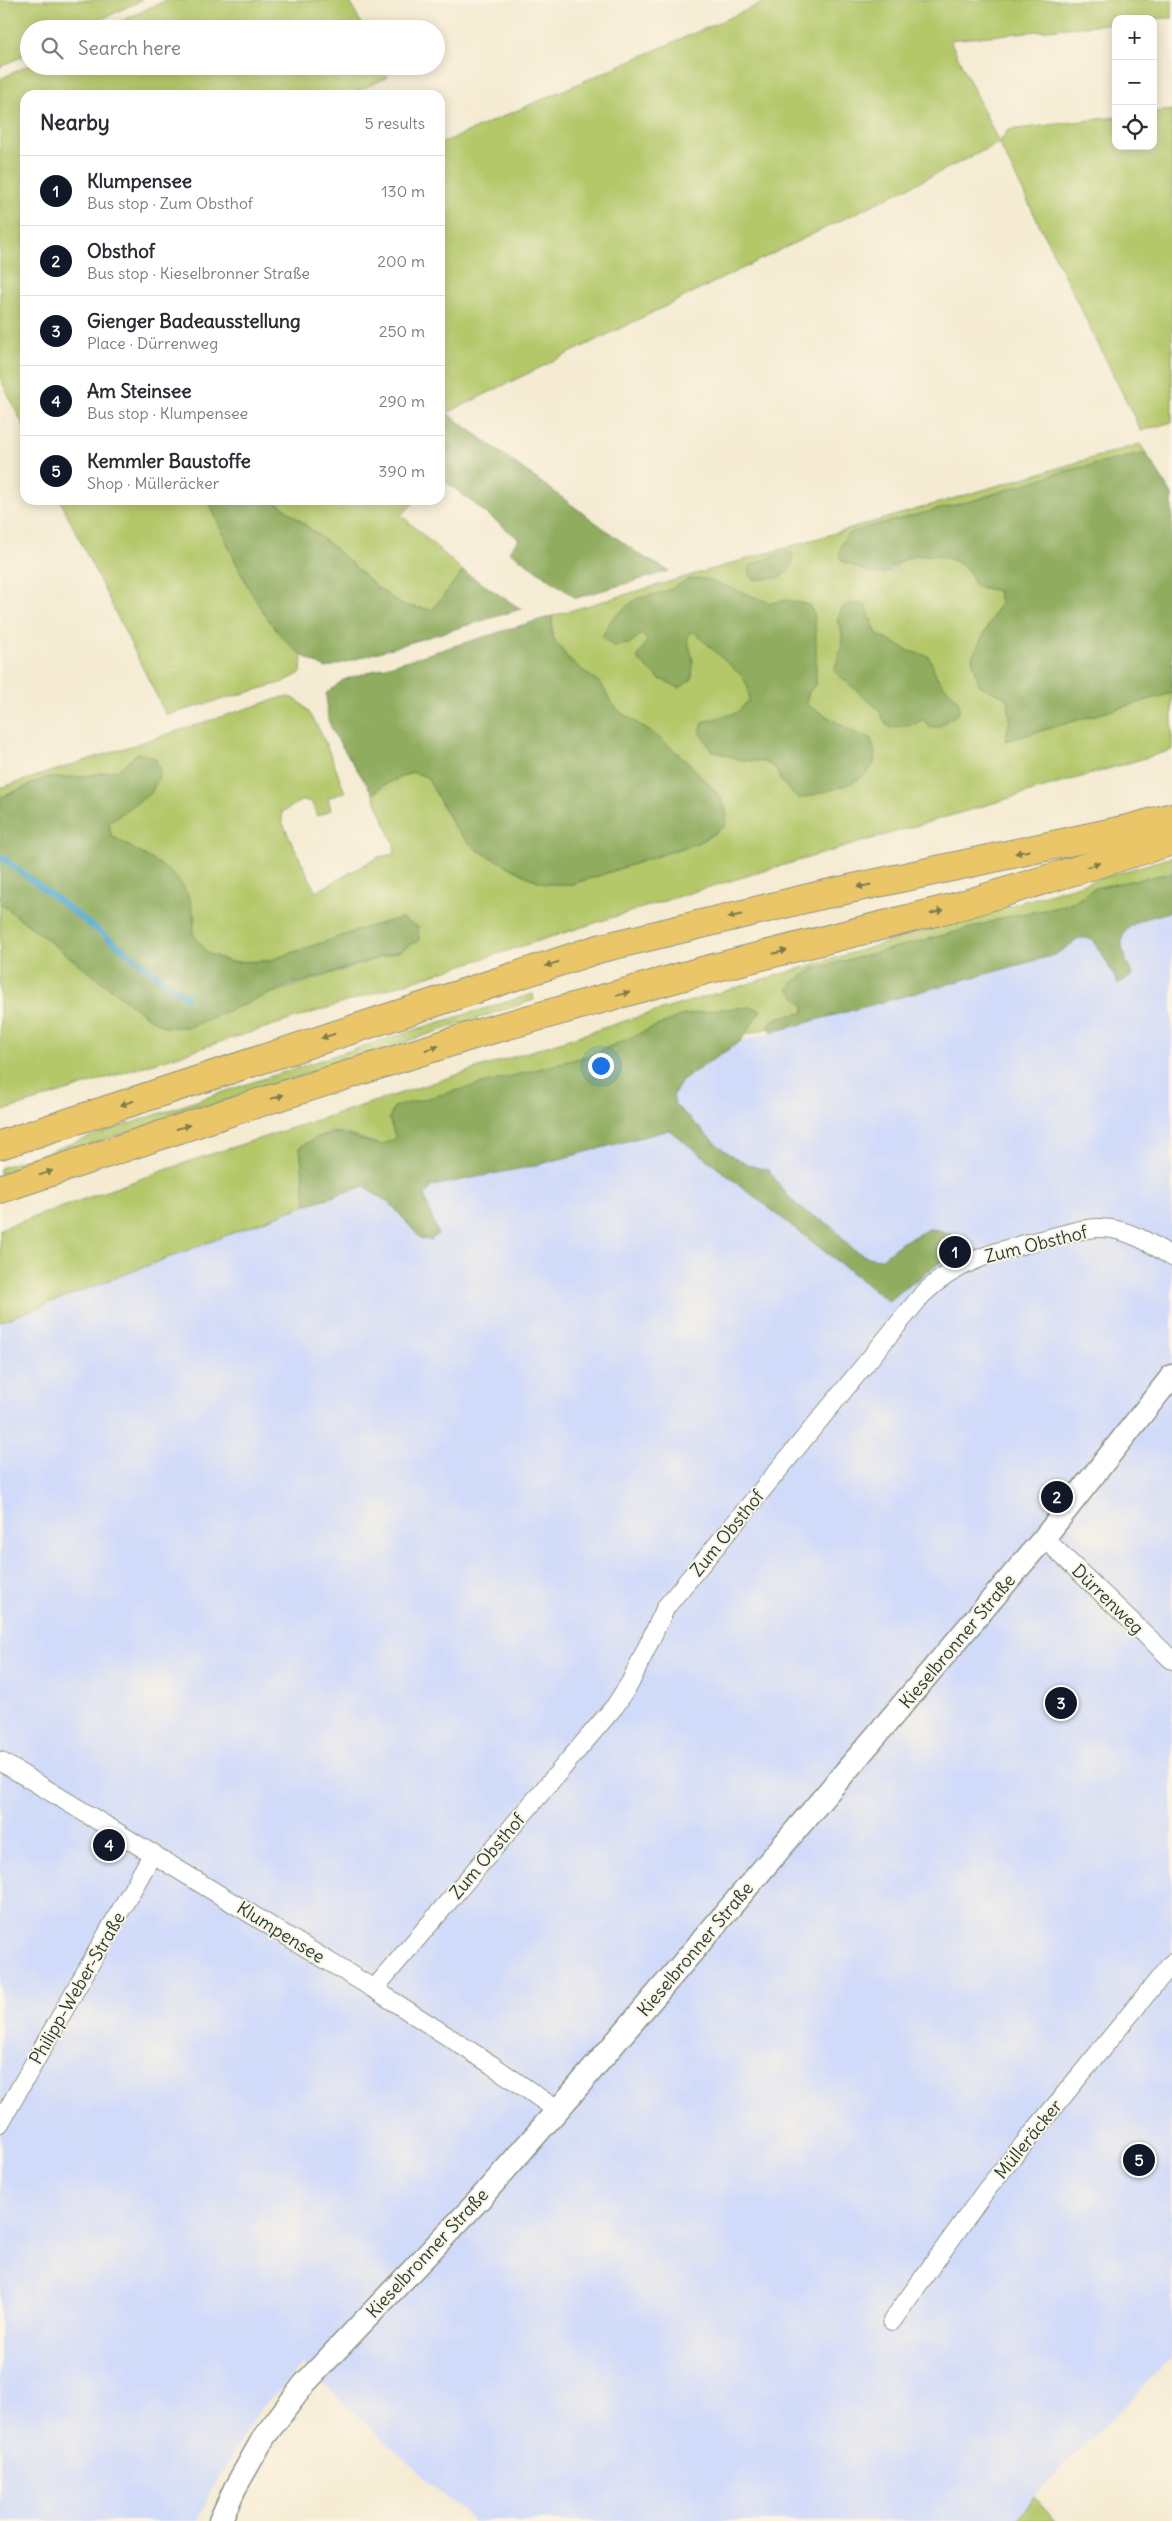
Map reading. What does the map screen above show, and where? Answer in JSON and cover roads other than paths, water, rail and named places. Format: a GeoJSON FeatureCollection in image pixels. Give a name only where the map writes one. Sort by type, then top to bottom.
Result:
{"type":"FeatureCollection","features":[{"type":"Feature","properties":{"kind":"highway"},"geometry":{"type":"LineString","coordinates":[[0,1145],[598,949],[817,896],[1128,829],[1172,817]]}},
{"type":"Feature","properties":{"kind":"highway"},"geometry":{"type":"LineString","coordinates":[[0,1189],[230,1112],[483,1032],[702,972],[959,906],[1172,841]]}},
{"type":"Feature","properties":{"kind":"street","name":"Zum Obsthof"},"geometry":{"type":"LineString","coordinates":[[374,1989],[615,1706],[630,1684],[666,1607],[916,1302],[938,1279],[973,1260],[1002,1249],[1084,1230],[1102,1228],[1121,1231],[1145,1240],[1172,1257]]}},
{"type":"Feature","properties":{"kind":"street","name":"Kieselbronner Straße"},"geometry":{"type":"LineString","coordinates":[[220,2521],[235,2488],[264,2437],[305,2383],[478,2201],[557,2110],[1044,1538],[1172,1376]]}},
{"type":"Feature","properties":{"kind":"street","name":"Dürrenweg"},"geometry":{"type":"LineString","coordinates":[[1044,1538],[1172,1660]]}},
{"type":"Feature","properties":{"kind":"street","name":"Klumpensee"},"geometry":{"type":"LineString","coordinates":[[0,1761],[374,1989],[492,2065],[557,2110]]}},
{"type":"Feature","properties":{"kind":"street","name":"Philipp-Weber-Straße"},"geometry":{"type":"LineString","coordinates":[[0,2123],[153,1853]]}},
{"type":"Feature","properties":{"kind":"street","name":"Mülleräcker"},"geometry":{"type":"LineString","coordinates":[[892,2321],[987,2189],[1172,1963]]}},
{"type":"Feature","properties":{"kind":"waterway"},"geometry":{"type":"LineString","coordinates":[[0,856],[187,998]]}},
{"type":"Feature","properties":{"kind":"place","name":"Klumpensee"},"geometry":{"type":"Point","coordinates":[955,1252]}},
{"type":"Feature","properties":{"kind":"place","name":"Obsthof"},"geometry":{"type":"Point","coordinates":[1057,1497]}},
{"type":"Feature","properties":{"kind":"place","name":"Gienger Badeausstellung"},"geometry":{"type":"Point","coordinates":[1061,1703]}},
{"type":"Feature","properties":{"kind":"place","name":"Am Steinsee"},"geometry":{"type":"Point","coordinates":[109,1845]}},
{"type":"Feature","properties":{"kind":"place","name":"Kemmler Baustoffe"},"geometry":{"type":"Point","coordinates":[1139,2160]}}]}
